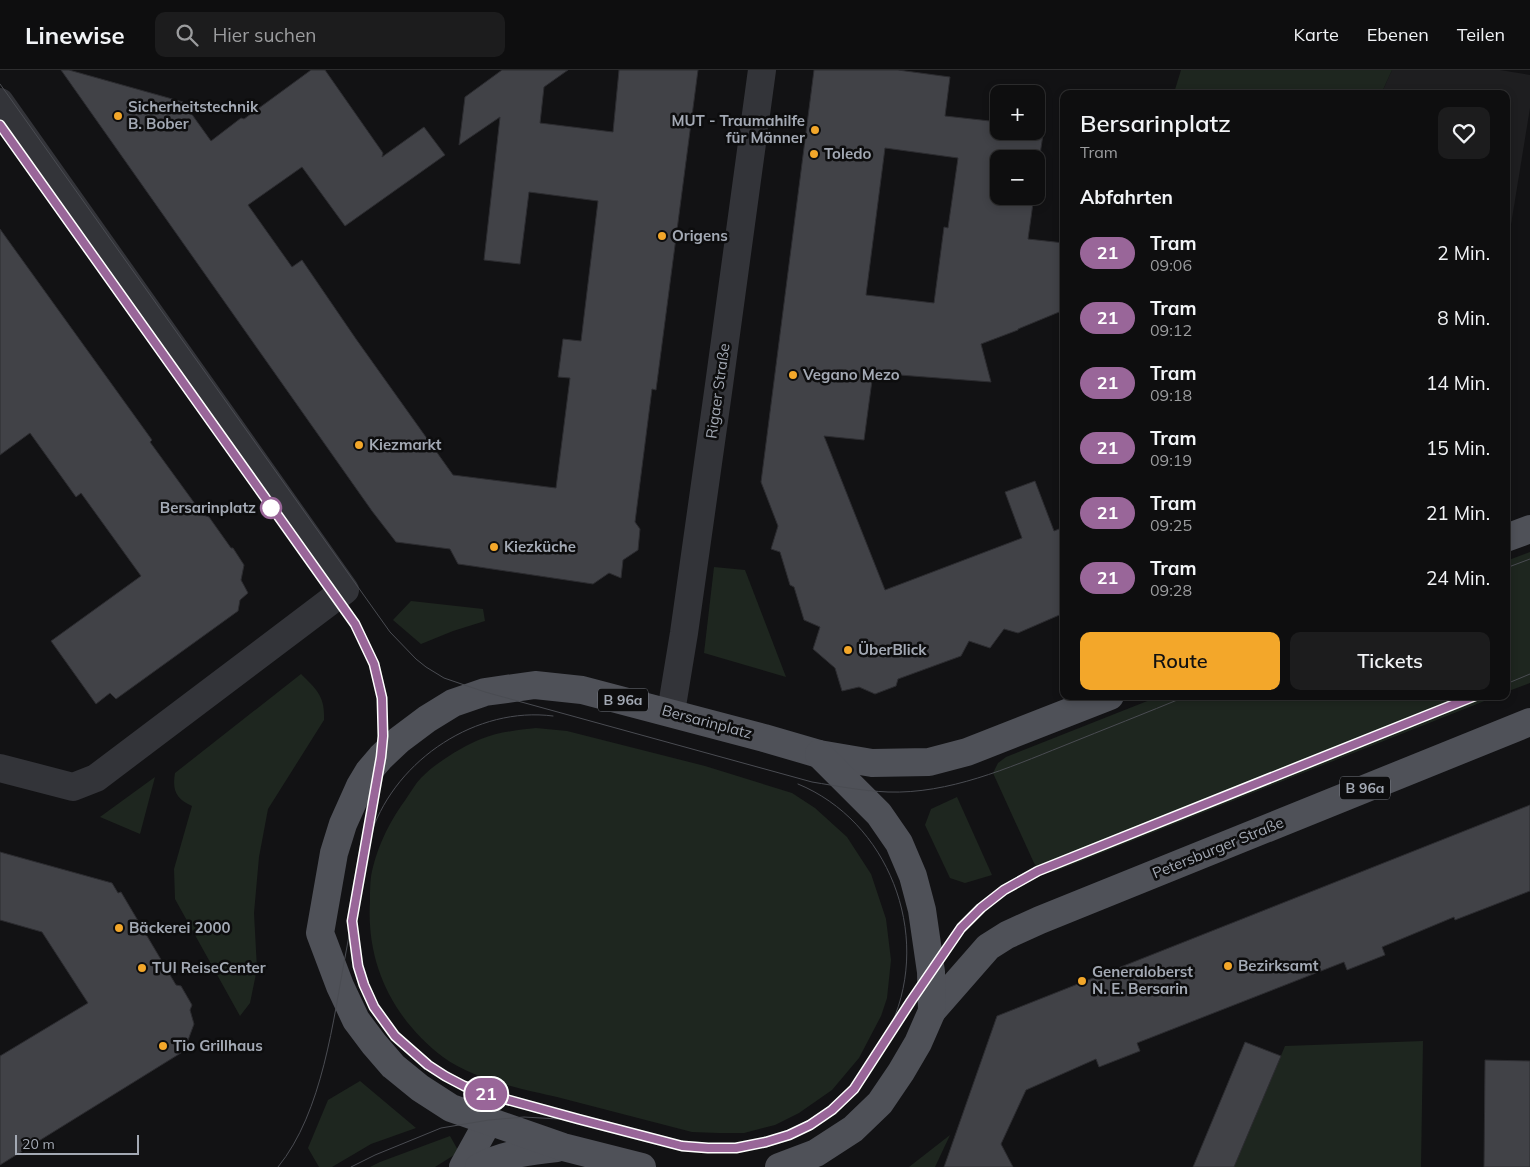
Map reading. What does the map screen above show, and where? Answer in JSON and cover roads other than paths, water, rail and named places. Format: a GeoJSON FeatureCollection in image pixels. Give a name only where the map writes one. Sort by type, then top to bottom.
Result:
{"type":"FeatureCollection","features":[{"type":"Feature","properties":{"kind":"main road"},"geometry":{"type":"LineString","coordinates":[[1510,536],[1530,528]]}},
{"type":"Feature","properties":{"kind":"main road","name":"Bersarinplatz"},"geometry":{"type":"LineString","coordinates":[[642,1167],[563,1147],[451,1108],[420,1088],[393,1066],[356,1020],[340,986],[320,933],[334,853],[343,824],[369,770],[398,740],[453,703],[485,692],[535,685],[582,690],[671,712],[819,754],[878,814],[899,843],[913,876],[922,910],[931,972],[932,1011],[918,1043],[880,1103],[853,1129],[824,1148],[779,1167]]}},
{"type":"Feature","properties":{"kind":"main road","name":"B 96a"},"geometry":{"type":"LineString","coordinates":[[819,754],[872,763],[929,762],[975,749],[1100,700]]}},
{"type":"Feature","properties":{"kind":"main road","name":"Petersburger Straße"},"geometry":{"type":"LineString","coordinates":[[932,1011],[988,947],[1007,935],[1049,916],[1530,722]]}},
{"type":"Feature","properties":{"kind":"main road"},"geometry":{"type":"LineString","coordinates":[[463,1167],[489,1120]]}},
{"type":"Feature","properties":{"kind":"main road"},"geometry":{"type":"LineString","coordinates":[[479,1167],[521,1152],[563,1147]]}},
{"type":"Feature","properties":{"kind":"street","name":"Rigaer Straße"},"geometry":{"type":"LineString","coordinates":[[671,712],[720,385],[762,70]]}},
{"type":"Feature","properties":{"kind":"street"},"geometry":{"type":"LineString","coordinates":[[0,102],[345,590],[96,778],[73,788],[0,768]]}},
{"type":"Feature","properties":{"kind":"tram line"},"geometry":{"type":"LineString","coordinates":[[0,84],[390,632],[416,659],[444,678],[485,692],[812,782],[888,792],[911,792],[933,789],[1000,771],[1177,700]]}},
{"type":"Feature","properties":{"kind":"tram line"},"geometry":{"type":"LineString","coordinates":[[0,125],[355,624],[374,663],[382,698],[383,736],[381,757],[331,1035],[316,1093],[306,1120],[293,1145],[278,1167]]}},
{"type":"Feature","properties":{"kind":"tram line","name":"21"},"geometry":{"type":"LineString","coordinates":[[0,125],[271,508],[336,596],[355,624],[366,645],[374,664],[382,698],[383,736],[352,921],[358,966],[374,1007],[395,1036],[428,1065],[464,1086],[490,1095],[682,1146],[736,1148],[789,1135],[810,1125],[832,1110],[854,1089],[961,928],[981,908],[1004,890],[1038,871],[1465,700]]}},
{"type":"Feature","properties":{"kind":"tram line"},"geometry":{"type":"LineString","coordinates":[[1510,566],[1530,559]]}},
{"type":"Feature","properties":{"kind":"tram line"},"geometry":{"type":"LineString","coordinates":[[1510,682],[1530,674]]}},
{"type":"Feature","properties":{"kind":"tram line"},"geometry":{"type":"LineString","coordinates":[[352,921],[364,981],[376,1008],[395,1035],[409,1050],[443,1075],[472,1089],[495,1097],[662,1141],[712,1149],[750,1146],[798,1131],[820,1119],[839,1105],[854,1089],[954,938],[970,918],[985,904],[1011,886],[1038,871],[1465,700]]}},
{"type":"Feature","properties":{"kind":"tram line"},"geometry":{"type":"LineString","coordinates":[[372,831],[384,805],[400,781],[420,760],[443,743],[469,729],[496,720],[524,715],[553,716]]}},
{"type":"Feature","properties":{"kind":"tram line"},"geometry":{"type":"LineString","coordinates":[[798,784],[830,801],[856,824],[878,852],[894,884],[904,918],[907,953],[903,988],[892,1023]]}},
{"type":"Feature","properties":{"kind":"tram line"},"geometry":{"type":"LineString","coordinates":[[351,1167],[441,1128],[489,1120],[524,1117],[558,1119]]}},
{"type":"Feature","properties":{"kind":"place","name":"Sicherheitstechnik B. Bober"},"geometry":{"type":"Point","coordinates":[118,116]}},
{"type":"Feature","properties":{"kind":"place","name":"MUT - Traumahilfe für Männer"},"geometry":{"type":"Point","coordinates":[815,130]}},
{"type":"Feature","properties":{"kind":"place","name":"Toledo"},"geometry":{"type":"Point","coordinates":[814,154]}},
{"type":"Feature","properties":{"kind":"place","name":"Origens"},"geometry":{"type":"Point","coordinates":[662,236]}},
{"type":"Feature","properties":{"kind":"place","name":"Vegano Mezo"},"geometry":{"type":"Point","coordinates":[793,375]}},
{"type":"Feature","properties":{"kind":"place","name":"Kiezmarkt"},"geometry":{"type":"Point","coordinates":[359,445]}},
{"type":"Feature","properties":{"kind":"place","name":"Bersarinplatz"},"geometry":{"type":"Point","coordinates":[271,508]}},
{"type":"Feature","properties":{"kind":"place","name":"Kiezküche"},"geometry":{"type":"Point","coordinates":[494,547]}},
{"type":"Feature","properties":{"kind":"place","name":"ÜberBlick"},"geometry":{"type":"Point","coordinates":[848,650]}},
{"type":"Feature","properties":{"kind":"place","name":"Bäckerei 2000"},"geometry":{"type":"Point","coordinates":[119,928]}},
{"type":"Feature","properties":{"kind":"place","name":"Bezirksamt"},"geometry":{"type":"Point","coordinates":[1228,966]}},
{"type":"Feature","properties":{"kind":"place","name":"TUI ReiseCenter"},"geometry":{"type":"Point","coordinates":[142,968]}},
{"type":"Feature","properties":{"kind":"place","name":"Generaloberst N. E. Bersarin"},"geometry":{"type":"Point","coordinates":[1082,981]}},
{"type":"Feature","properties":{"kind":"place","name":"Tio Grillhaus"},"geometry":{"type":"Point","coordinates":[163,1046]}}]}
